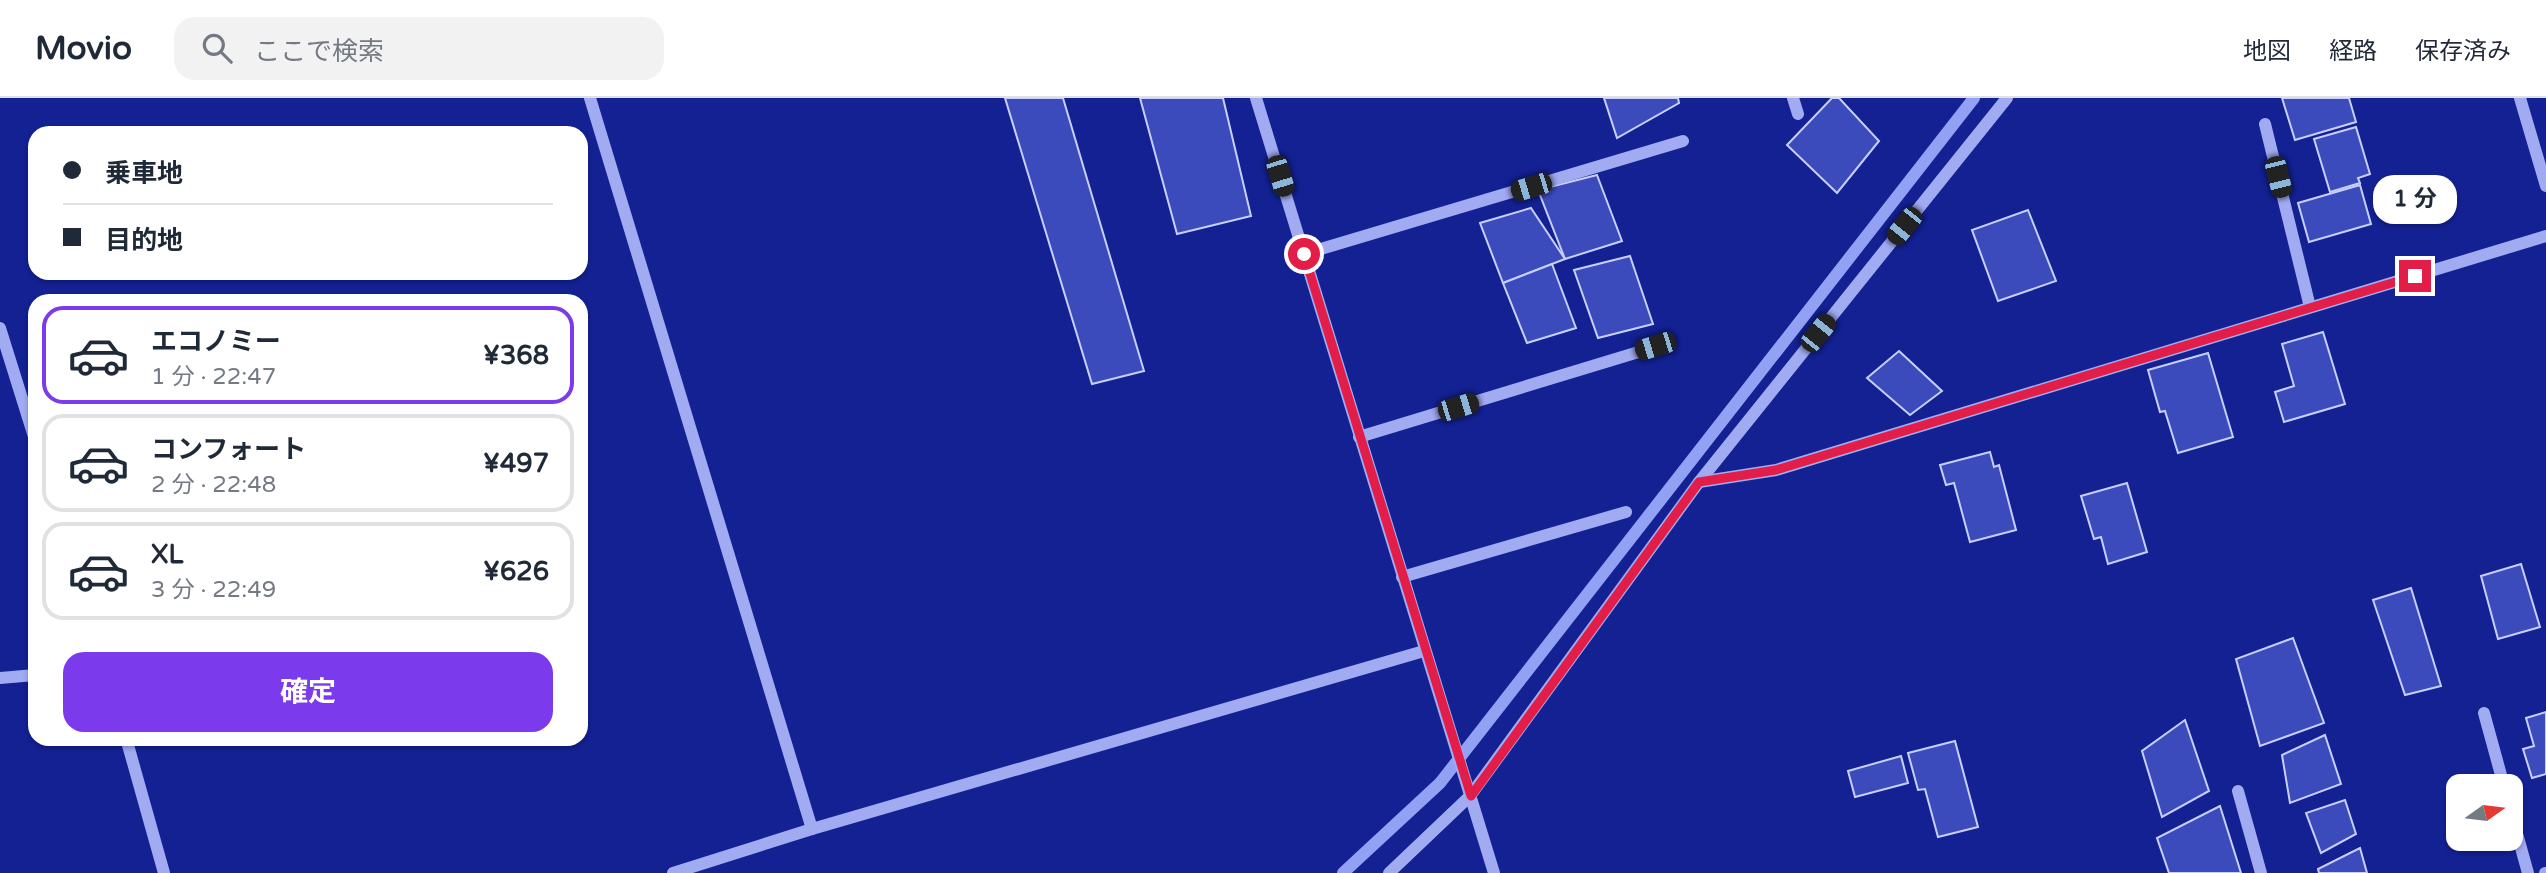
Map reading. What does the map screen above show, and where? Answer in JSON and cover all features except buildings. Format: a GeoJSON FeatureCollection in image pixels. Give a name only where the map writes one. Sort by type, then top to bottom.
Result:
{"type":"FeatureCollection","features":[{"type":"Feature","properties":{"kind":"street"},"geometry":{"type":"LineString","coordinates":[[590,98],[812,829]]}},
{"type":"Feature","properties":{"kind":"street"},"geometry":{"type":"LineString","coordinates":[[1256,98],[1494,873]]}},
{"type":"Feature","properties":{"kind":"street"},"geometry":{"type":"LineString","coordinates":[[1793,98],[1798,114]]}},
{"type":"Feature","properties":{"kind":"street"},"geometry":{"type":"LineString","coordinates":[[1389,873],[1471,796],[1699,482],[2007,98]]}},
{"type":"Feature","properties":{"kind":"street"},"geometry":{"type":"LineString","coordinates":[[2520,98],[2546,186]]}},
{"type":"Feature","properties":{"kind":"street"},"geometry":{"type":"LineString","coordinates":[[2264,124],[2310,307]]}},
{"type":"Feature","properties":{"kind":"street"},"geometry":{"type":"LineString","coordinates":[[1304,254],[1683,141]]}},
{"type":"Feature","properties":{"kind":"street"},"geometry":{"type":"LineString","coordinates":[[1699,482],[1776,470],[2546,236]]}},
{"type":"Feature","properties":{"kind":"street"},"geometry":{"type":"LineString","coordinates":[[0,328],[28,418]]}},
{"type":"Feature","properties":{"kind":"street"},"geometry":{"type":"LineString","coordinates":[[1359,437],[1655,346]]}},
{"type":"Feature","properties":{"kind":"street"},"geometry":{"type":"LineString","coordinates":[[1402,577],[1626,512]]}},
{"type":"Feature","properties":{"kind":"street"},"geometry":{"type":"LineString","coordinates":[[673,873],[812,829],[1424,651]]}},
{"type":"Feature","properties":{"kind":"street"},"geometry":{"type":"LineString","coordinates":[[0,678],[28,676]]}},
{"type":"Feature","properties":{"kind":"street"},"geometry":{"type":"LineString","coordinates":[[2484,713],[2501,774]]}},
{"type":"Feature","properties":{"kind":"street"},"geometry":{"type":"LineString","coordinates":[[128,746],[164,873]]}},
{"type":"Feature","properties":{"kind":"street"},"geometry":{"type":"LineString","coordinates":[[2238,791],[2261,873]]}},
{"type":"Feature","properties":{"kind":"street"},"geometry":{"type":"LineString","coordinates":[[2522,851],[2528,873]]}},
{"type":"Feature","properties":{"kind":"waterway"},"geometry":{"type":"LineString","coordinates":[[1343,873],[1440,783],[1974,98]]}},
{"type":"Feature","properties":{"kind":"route"},"geometry":{"type":"LineString","coordinates":[[1304,254],[1424,651],[1471,796],[1699,482],[1776,470],[2415,276]]}}]}
